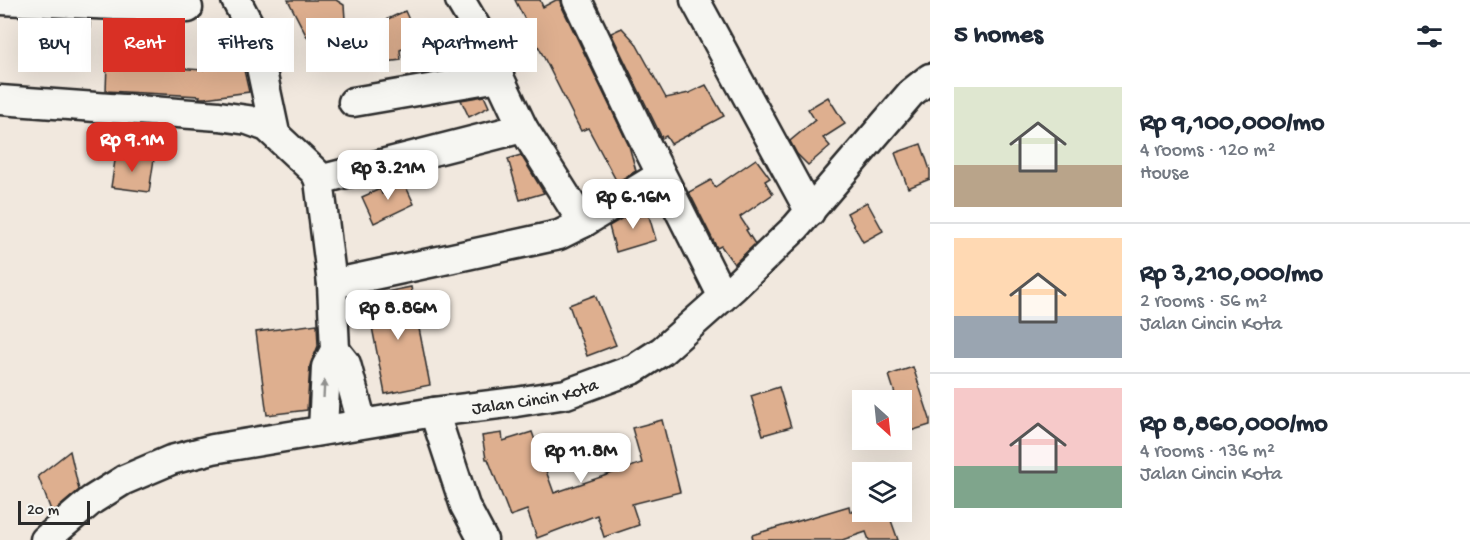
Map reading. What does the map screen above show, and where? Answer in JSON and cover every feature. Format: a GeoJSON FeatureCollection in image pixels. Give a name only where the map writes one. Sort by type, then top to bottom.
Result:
{"type":"FeatureCollection","features":[{"type":"Feature","properties":{"kind":"street"},"geometry":{"type":"LineString","coordinates":[[0,0],[188,8]]}},
{"type":"Feature","properties":{"kind":"street"},"geometry":{"type":"LineString","coordinates":[[236,0],[254,34],[275,133]]}},
{"type":"Feature","properties":{"kind":"street"},"geometry":{"type":"LineString","coordinates":[[460,0],[486,44],[523,128],[583,223]]}},
{"type":"Feature","properties":{"kind":"street"},"geometry":{"type":"LineString","coordinates":[[577,0],[661,175],[723,297]]}},
{"type":"Feature","properties":{"kind":"street"},"geometry":{"type":"LineString","coordinates":[[695,0],[810,212]]}},
{"type":"Feature","properties":{"kind":"street"},"geometry":{"type":"LineString","coordinates":[[353,102],[499,77]]}},
{"type":"Feature","properties":{"kind":"street","name":"Jalan Cincin Kota"},"geometry":{"type":"LineString","coordinates":[[45,540],[92,500],[124,480],[171,460],[213,448],[362,423],[566,394],[634,369],[662,351],[723,297],[810,212],[911,93],[930,78]]}},
{"type":"Feature","properties":{"kind":"street"},"geometry":{"type":"LineString","coordinates":[[0,100],[248,120],[267,127],[275,133],[315,172],[319,180],[332,285],[335,350],[326,367],[323,430]]}},
{"type":"Feature","properties":{"kind":"street"},"geometry":{"type":"LineString","coordinates":[[319,180],[523,128]]}},
{"type":"Feature","properties":{"kind":"street"},"geometry":{"type":"LineString","coordinates":[[332,285],[559,235],[583,223],[661,175]]}},
{"type":"Feature","properties":{"kind":"street"},"geometry":{"type":"LineString","coordinates":[[335,350],[346,364],[362,423]]}},
{"type":"Feature","properties":{"kind":"street"},"geometry":{"type":"LineString","coordinates":[[434,412],[465,506],[483,540]]}},
{"type":"Feature","properties":{"kind":"building"},"geometry":{"type":"Polygon","coordinates":[[[288,0],[336,0],[344,5],[345,18],[306,18],[306,35],[288,0]]]}},
{"type":"Feature","properties":{"kind":"building"},"geometry":{"type":"Polygon","coordinates":[[[515,0],[540,0],[543,7],[556,0],[561,0],[562,7],[629,146],[636,171],[617,182],[588,128],[581,131],[537,44],[537,18],[524,18],[515,0]]]}},
{"type":"Feature","properties":{"kind":"building"},"geometry":{"type":"Polygon","coordinates":[[[405,11],[408,18],[401,18],[401,60],[389,62],[389,18],[405,11]]]}},
{"type":"Feature","properties":{"kind":"building"},"geometry":{"type":"Polygon","coordinates":[[[622,28],[635,42],[666,98],[689,93],[706,85],[724,116],[671,144],[666,136],[662,138],[611,33],[622,28]]]}},
{"type":"Feature","properties":{"kind":"building"},"geometry":{"type":"Polygon","coordinates":[[[185,69],[197,70],[197,72],[244,72],[249,92],[199,98],[200,96],[106,91],[107,72],[185,72],[185,69]]]}},
{"type":"Feature","properties":{"kind":"building"},"geometry":{"type":"Polygon","coordinates":[[[484,96],[489,107],[469,117],[461,100],[484,96]]]}},
{"type":"Feature","properties":{"kind":"building"},"geometry":{"type":"Polygon","coordinates":[[[828,97],[845,124],[823,138],[830,146],[808,165],[797,154],[790,141],[815,120],[808,109],[828,97]]]}},
{"type":"Feature","properties":{"kind":"building"},"geometry":{"type":"Polygon","coordinates":[[[921,144],[930,170],[930,179],[908,188],[895,153],[921,144]]]}},
{"type":"Feature","properties":{"kind":"building"},"geometry":{"type":"Polygon","coordinates":[[[116,154],[154,159],[149,192],[111,187],[116,154]]]}},
{"type":"Feature","properties":{"kind":"building"},"geometry":{"type":"Polygon","coordinates":[[[521,155],[544,193],[520,200],[508,159],[521,155]]]}},
{"type":"Feature","properties":{"kind":"building"},"geometry":{"type":"Polygon","coordinates":[[[756,159],[770,178],[765,181],[773,194],[740,217],[755,244],[734,264],[721,246],[717,248],[689,192],[711,180],[715,187],[756,159]]]}},
{"type":"Feature","properties":{"kind":"building"},"geometry":{"type":"Polygon","coordinates":[[[402,178],[414,204],[374,223],[362,197],[380,189],[382,194],[386,193],[385,187],[402,178]]]}},
{"type":"Feature","properties":{"kind":"building"},"geometry":{"type":"Polygon","coordinates":[[[867,202],[883,231],[863,242],[847,213],[867,202]]]}},
{"type":"Feature","properties":{"kind":"building"},"geometry":{"type":"Polygon","coordinates":[[[646,206],[656,240],[616,252],[609,226],[646,206]]]}},
{"type":"Feature","properties":{"kind":"building"},"geometry":{"type":"Polygon","coordinates":[[[411,287],[430,385],[385,394],[366,296],[411,287]]]}},
{"type":"Feature","properties":{"kind":"building"},"geometry":{"type":"Polygon","coordinates":[[[595,295],[616,345],[587,356],[569,305],[595,295]]]}},
{"type":"Feature","properties":{"kind":"building"},"geometry":{"type":"Polygon","coordinates":[[[317,324],[318,346],[310,366],[307,410],[267,415],[256,332],[317,324]]]}},
{"type":"Feature","properties":{"kind":"building"},"geometry":{"type":"Polygon","coordinates":[[[913,367],[930,425],[912,430],[912,390],[894,390],[889,375],[913,367]]]}},
{"type":"Feature","properties":{"kind":"building"},"geometry":{"type":"Polygon","coordinates":[[[779,387],[791,427],[763,435],[751,396],[779,387]]]}},
{"type":"Feature","properties":{"kind":"building"},"geometry":{"type":"Polygon","coordinates":[[[662,420],[680,492],[632,504],[639,525],[604,537],[597,515],[537,538],[527,510],[510,516],[488,459],[486,459],[482,436],[502,433],[503,441],[532,432],[554,493],[642,463],[632,428],[662,420]]]}},
{"type":"Feature","properties":{"kind":"building"},"geometry":{"type":"Polygon","coordinates":[[[70,451],[79,490],[52,513],[38,476],[70,451]]]}},
{"type":"Feature","properties":{"kind":"building"},"geometry":{"type":"Polygon","coordinates":[[[849,506],[850,512],[852,511],[852,522],[892,522],[898,540],[869,540],[866,532],[842,540],[753,540],[752,535],[849,506]]]}}]}
